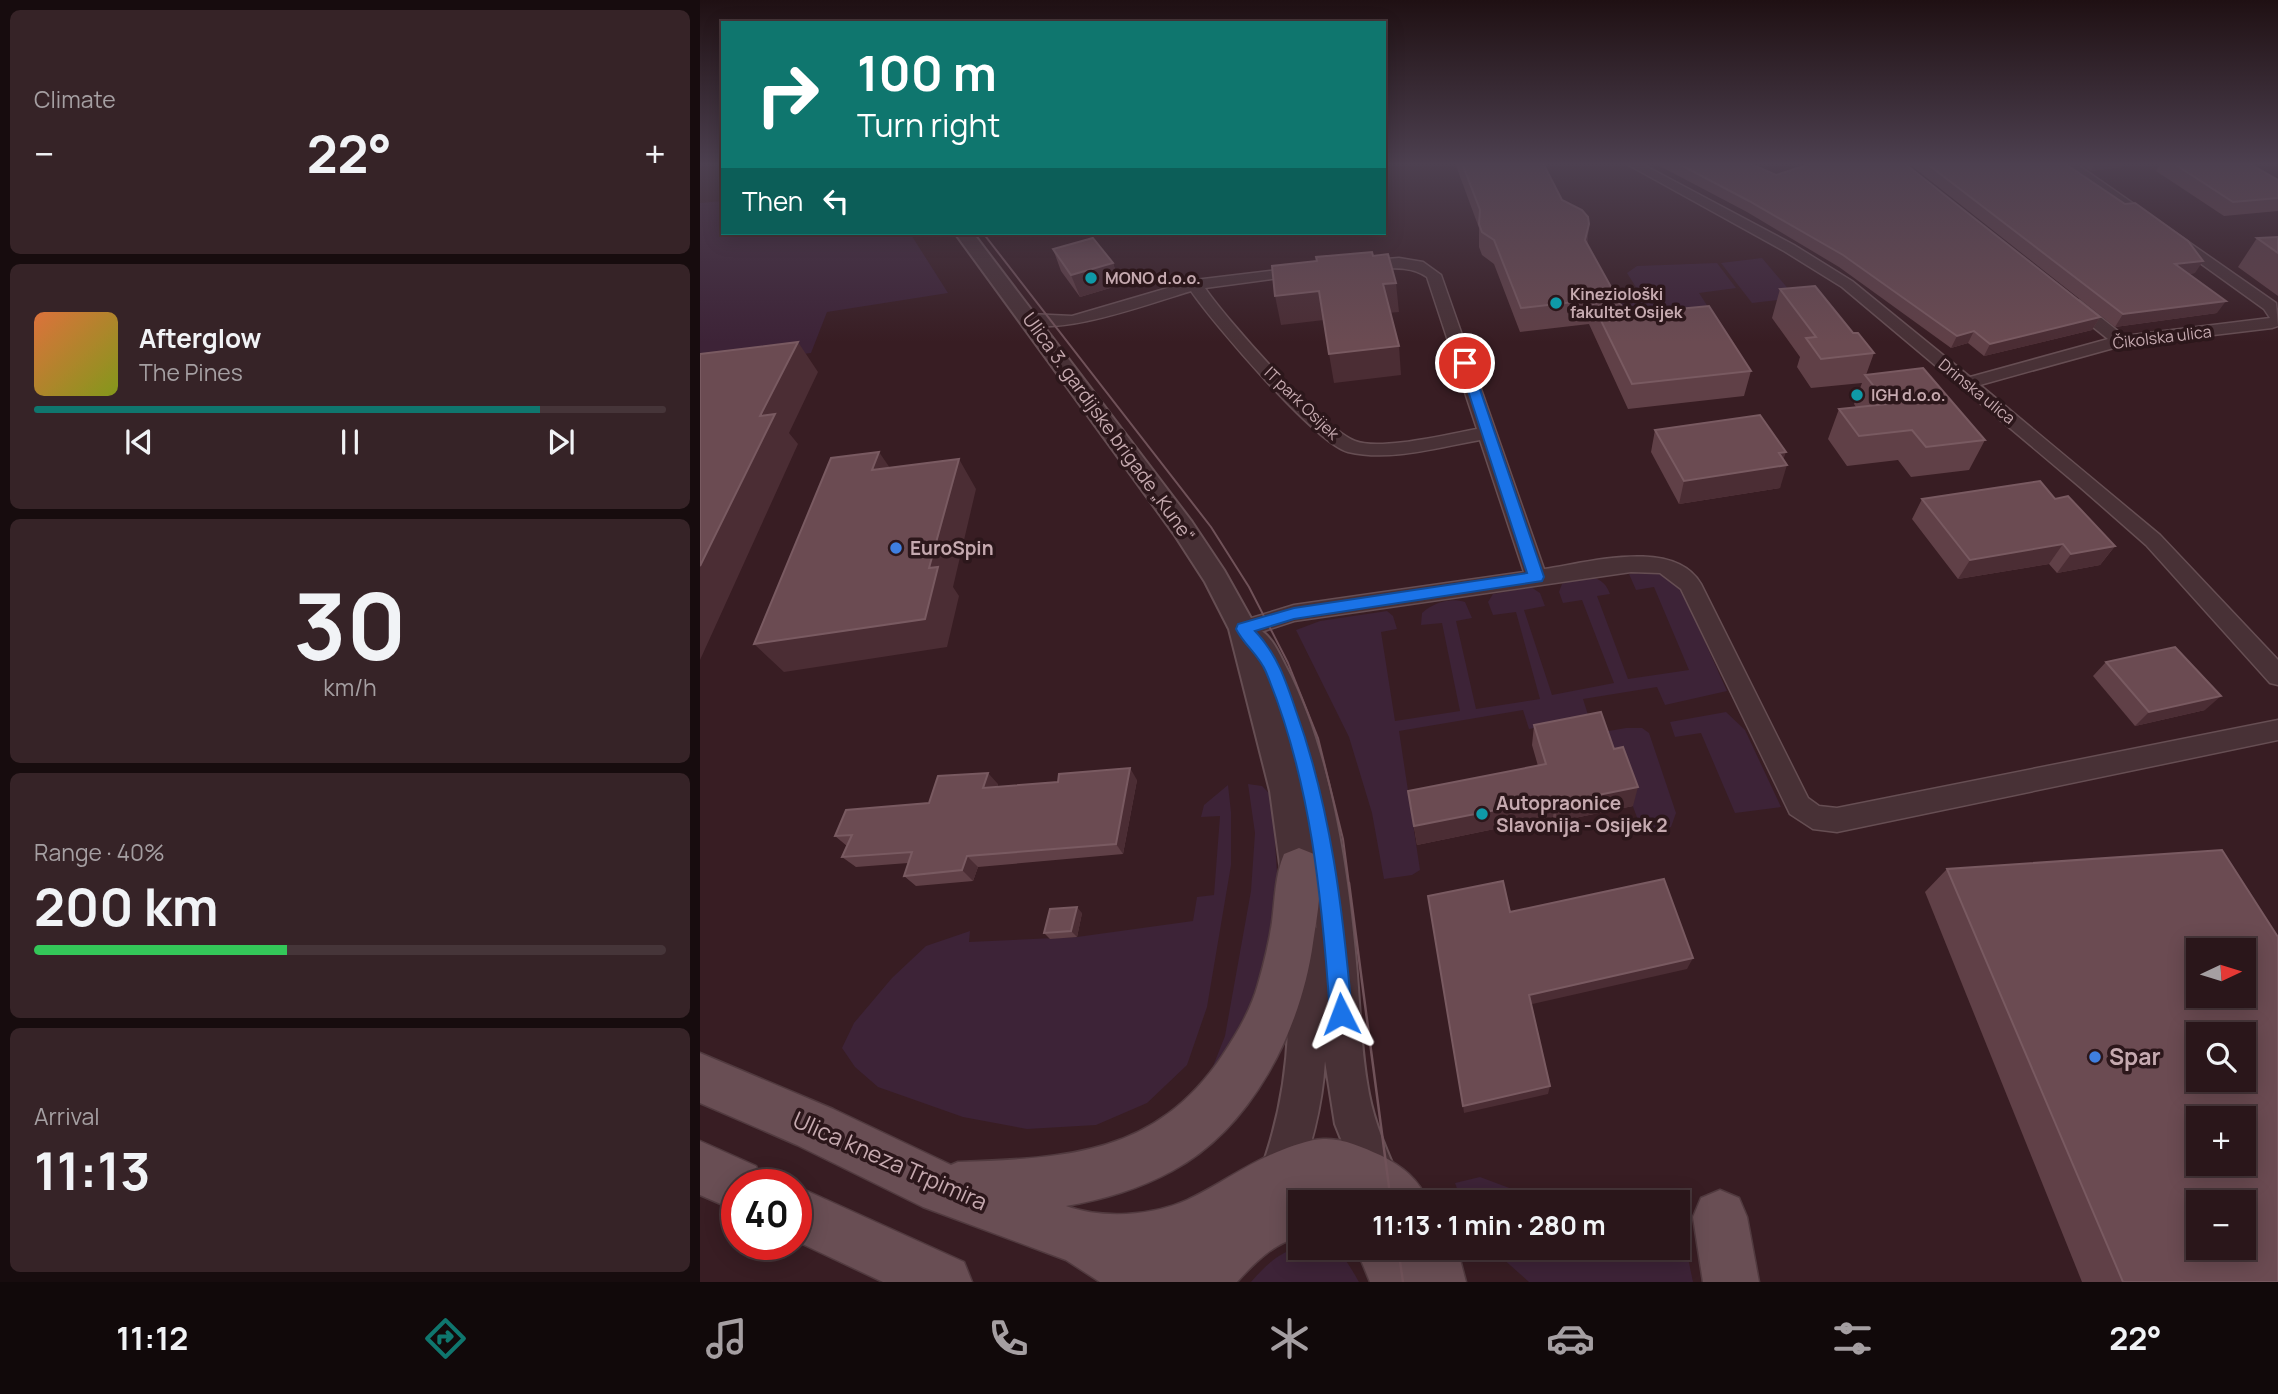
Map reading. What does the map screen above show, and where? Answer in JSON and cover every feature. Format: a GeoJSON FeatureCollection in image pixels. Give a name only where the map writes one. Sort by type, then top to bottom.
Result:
{"type":"FeatureCollection","features":[{"type":"Feature","properties":{"kind":"main road"},"geometry":{"type":"LineString","coordinates":[[942,1188],[1042,1184],[1085,1177],[1123,1167],[1146,1157],[1191,1130],[1224,1097],[1252,1053],[1272,1012],[1288,959],[1299,868]]}},
{"type":"Feature","properties":{"kind":"main road","name":"Ulica kneza Trpimira"},"geometry":{"type":"LineString","coordinates":[[700,1078],[815,1127],[942,1188],[1082,1240],[1120,1264],[1148,1268],[1201,1262],[1254,1229]]}},
{"type":"Feature","properties":{"kind":"main road"},"geometry":{"type":"LineString","coordinates":[[1254,1229],[1305,1168],[1332,1165],[1356,1168],[1387,1190]]}},
{"type":"Feature","properties":{"kind":"main road"},"geometry":{"type":"LineString","coordinates":[[700,1167],[721,1177]]}},
{"type":"Feature","properties":{"kind":"main road"},"geometry":{"type":"LineString","coordinates":[[1720,1217],[1731,1282]]}},
{"type":"Feature","properties":{"kind":"main road"},"geometry":{"type":"LineString","coordinates":[[812,1220],[944,1282]]}},
{"type":"Feature","properties":{"kind":"main road","name":"Ulica kneza Trpimira"},"geometry":{"type":"LineString","coordinates":[[1082,1240],[1132,1241],[1172,1232],[1205,1220],[1254,1229]]}},
{"type":"Feature","properties":{"kind":"main road"},"geometry":{"type":"LineString","coordinates":[[1405,1260],[1429,1274]]}},
{"type":"Feature","properties":{"kind":"street","name":"Drinska ulica"},"geometry":{"type":"LineString","coordinates":[[1742,223],[1837,278],[1967,383],[2153,540],[2278,676]]}},
{"type":"Feature","properties":{"kind":"street"},"geometry":{"type":"LineString","coordinates":[[2152,223],[2270,306],[2278,320]]}},
{"type":"Feature","properties":{"kind":"street","name":"Ulica 3. gardijske brigade „Kune“"},"geometry":{"type":"LineString","coordinates":[[966,235],[1204,556],[1243,629],[1286,791],[1299,868],[1307,976],[1306,1038],[1297,1119],[1289,1154],[1254,1229]]}},
{"type":"Feature","properties":{"kind":"street"},"geometry":{"type":"LineString","coordinates":[[1029,319],[1048,322],[1079,320],[1195,285],[1405,262],[1427,268],[1434,275],[1536,577]]}},
{"type":"Feature","properties":{"kind":"street","name":"IT park Osijek"},"geometry":{"type":"LineString","coordinates":[[1195,285],[1207,304],[1260,361],[1329,431],[1348,446],[1391,447],[1487,433]]}},
{"type":"Feature","properties":{"kind":"street"},"geometry":{"type":"LineString","coordinates":[[2066,299],[2120,341]]}},
{"type":"Feature","properties":{"kind":"street"},"geometry":{"type":"LineString","coordinates":[[1051,348],[1059,335],[1079,320]]}},
{"type":"Feature","properties":{"kind":"street","name":"Čikolska ulica"},"geometry":{"type":"LineString","coordinates":[[1967,383],[2120,341],[2266,325],[2278,320]]}},
{"type":"Feature","properties":{"kind":"street"},"geometry":{"type":"LineString","coordinates":[[1243,629],[1294,614],[1536,577],[1644,563],[1674,569],[1690,584],[1793,796],[1799,806],[1822,820],[1837,820],[2278,730]]}},
{"type":"Feature","properties":{"kind":"street","name":"Ulica 3. gardijske brigade „Kune“"},"geometry":{"type":"LineString","coordinates":[[1243,629],[1262,649],[1274,670],[1293,720],[1311,783],[1332,904],[1349,1100],[1363,1153],[1389,1190]]}},
{"type":"Feature","properties":{"kind":"shaded area"},"geometry":{"type":"Polygon","coordinates":[[[700,223],[721,223],[721,235],[911,235],[948,293],[827,312],[811,353],[700,367],[700,223]]]}},
{"type":"Feature","properties":{"kind":"shaded area"},"geometry":{"type":"Polygon","coordinates":[[[1762,258],[1796,298],[1752,303],[1721,263],[1762,258]]]}},
{"type":"Feature","properties":{"kind":"shaded area"},"geometry":{"type":"Polygon","coordinates":[[[1717,263],[1736,288],[1699,293],[1714,316],[1619,328],[1607,305],[1644,300],[1627,273],[1637,266],[1717,263]]]}},
{"type":"Feature","properties":{"kind":"shaded area"},"geometry":{"type":"Polygon","coordinates":[[[1654,570],[1667,574],[1679,584],[1727,691],[1665,705],[1657,687],[1583,699],[1589,718],[1529,729],[1523,710],[1399,731],[1420,870],[1412,875],[1384,879],[1372,813],[1349,737],[1296,630],[1320,621],[1387,611],[1393,616],[1397,629],[1381,632],[1395,721],[1460,711],[1442,623],[1421,625],[1422,613],[1431,606],[1448,601],[1465,602],[1472,618],[1456,621],[1476,709],[1540,699],[1516,612],[1493,615],[1488,602],[1493,594],[1531,587],[1540,593],[1545,606],[1524,610],[1552,695],[1614,683],[1582,600],[1563,603],[1559,592],[1562,584],[1576,579],[1596,579],[1602,582],[1610,594],[1597,596],[1628,679],[1689,670],[1654,587],[1636,590],[1629,574],[1654,570]]]}},
{"type":"Feature","properties":{"kind":"shaded area"},"geometry":{"type":"Polygon","coordinates":[[[1726,712],[1745,730],[1781,807],[1735,813],[1701,733],[1675,737],[1670,722],[1726,712]]]}},
{"type":"Feature","properties":{"kind":"shaded area"},"geometry":{"type":"Polygon","coordinates":[[[1642,728],[1649,733],[1676,813],[1671,827],[1643,834],[1619,768],[1597,733],[1642,728]]]}},
{"type":"Feature","properties":{"kind":"shaded area"},"geometry":{"type":"Polygon","coordinates":[[[1248,784],[1262,786],[1272,796],[1278,888],[1264,980],[1239,1046],[1206,1084],[1225,1036],[1251,891],[1255,833],[1248,784]]]}},
{"type":"Feature","properties":{"kind":"shaded area"},"geometry":{"type":"Polygon","coordinates":[[[1228,785],[1231,865],[1207,1007],[1187,1065],[1147,1103],[1096,1125],[1027,1129],[963,1117],[878,1087],[855,1067],[842,1048],[854,1023],[892,978],[926,946],[970,931],[969,942],[1077,937],[1193,921],[1197,897],[1214,895],[1220,816],[1201,817],[1204,805],[1228,785]]]}},
{"type":"Feature","properties":{"kind":"shaded area"},"geometry":{"type":"Polygon","coordinates":[[[1480,1177],[1515,1190],[1458,1190],[1455,1183],[1480,1177]]]}},
{"type":"Feature","properties":{"kind":"shaded area"},"geometry":{"type":"Polygon","coordinates":[[[1288,1251],[1288,1260],[1345,1260],[1359,1282],[1251,1282],[1288,1251]]]}},
{"type":"Feature","properties":{"kind":"shaded area"},"geometry":{"type":"Polygon","coordinates":[[[1504,1260],[1688,1260],[1693,1282],[1529,1282],[1504,1260]]]}},
{"type":"Feature","properties":{"kind":"building"},"geometry":{"type":"Polygon","coordinates":[[[1589,223],[1585,240],[1626,314],[1709,306],[1751,371],[1632,384],[1591,300],[1521,308],[1494,240],[1482,232],[1479,224],[1589,223]]]}},
{"type":"Feature","properties":{"kind":"building"},"geometry":{"type":"Polygon","coordinates":[[[1787,223],[1980,223],[2100,317],[1990,344],[1974,331],[1957,336],[1843,255],[1787,223]]]}},
{"type":"Feature","properties":{"kind":"building"},"geometry":{"type":"Polygon","coordinates":[[[2004,223],[2163,223],[2188,241],[2203,261],[2175,264],[2226,301],[2123,314],[2004,223]]]}},
{"type":"Feature","properties":{"kind":"building"},"geometry":{"type":"Polygon","coordinates":[[[2278,237],[2278,253],[2257,238],[2278,237]]]}},
{"type":"Feature","properties":{"kind":"building"},"geometry":{"type":"Polygon","coordinates":[[[1093,238],[1113,263],[1071,275],[1053,249],[1093,238]]]}},
{"type":"Feature","properties":{"kind":"building"},"geometry":{"type":"Polygon","coordinates":[[[1372,252],[1373,256],[1388,254],[1396,283],[1383,284],[1399,346],[1329,354],[1319,291],[1275,296],[1272,266],[1317,261],[1316,257],[1372,252]]]}},
{"type":"Feature","properties":{"kind":"building"},"geometry":{"type":"Polygon","coordinates":[[[1815,286],[1853,333],[1858,333],[1874,353],[1821,359],[1806,338],[1816,337],[1780,289],[1815,286]]]}},
{"type":"Feature","properties":{"kind":"building"},"geometry":{"type":"Polygon","coordinates":[[[798,342],[760,416],[775,414],[700,566],[700,354],[798,342]]]}},
{"type":"Feature","properties":{"kind":"building"},"geometry":{"type":"Polygon","coordinates":[[[1923,368],[1985,440],[1926,447],[1912,430],[1859,436],[1839,409],[1888,404],[1865,375],[1923,368]]]}},
{"type":"Feature","properties":{"kind":"building"},"geometry":{"type":"Polygon","coordinates":[[[1760,415],[1786,452],[1779,453],[1787,465],[1684,481],[1655,430],[1760,415]]]}},
{"type":"Feature","properties":{"kind":"building","name":"EuroSpin"},"geometry":{"type":"Polygon","coordinates":[[[879,452],[872,470],[959,459],[929,568],[938,567],[925,619],[754,644],[831,458],[879,452]]]}},
{"type":"Feature","properties":{"kind":"building"},"geometry":{"type":"Polygon","coordinates":[[[2040,481],[2055,499],[2068,496],[2115,546],[2071,554],[2063,544],[1970,560],[1922,499],[2040,481]]]}},
{"type":"Feature","properties":{"kind":"building"},"geometry":{"type":"Polygon","coordinates":[[[2175,647],[2221,696],[2149,712],[2106,662],[2175,647]]]}},
{"type":"Feature","properties":{"kind":"building"},"geometry":{"type":"Polygon","coordinates":[[[1601,712],[1614,749],[1623,747],[1638,787],[1558,803],[1556,798],[1414,826],[1408,791],[1546,764],[1534,725],[1601,712]]]}},
{"type":"Feature","properties":{"kind":"building"},"geometry":{"type":"Polygon","coordinates":[[[1130,768],[1116,844],[967,856],[962,870],[904,876],[912,852],[842,857],[852,835],[835,836],[846,810],[929,803],[938,776],[988,773],[983,788],[1058,782],[1059,774],[1130,768]]]}},
{"type":"Feature","properties":{"kind":"building","name":"Spar"},"geometry":{"type":"Polygon","coordinates":[[[2222,850],[2278,937],[2278,1282],[2123,1282],[1947,869],[2222,850]]]}},
{"type":"Feature","properties":{"kind":"building"},"geometry":{"type":"Polygon","coordinates":[[[1664,879],[1693,958],[1529,995],[1550,1086],[1463,1106],[1428,896],[1503,881],[1510,912],[1664,879]]]}},
{"type":"Feature","properties":{"kind":"building"},"geometry":{"type":"Polygon","coordinates":[[[1077,907],[1071,931],[1044,933],[1050,909],[1077,907]]]}},
{"type":"Feature","properties":{"kind":"tram line"},"geometry":{"type":"LineString","coordinates":[[985,235],[1211,527],[1249,587],[1288,663],[1318,738],[1343,839],[1349,884]]}},
{"type":"Feature","properties":{"kind":"tram line"},"geometry":{"type":"LineString","coordinates":[[1349,883],[1389,1190]]}},
{"type":"Feature","properties":{"kind":"tram line"},"geometry":{"type":"LineString","coordinates":[[1400,1260],[1403,1282]]}},
{"type":"Feature","properties":{"kind":"place","name":"MONO d.o.o."},"geometry":{"type":"Point","coordinates":[1091,278]}},
{"type":"Feature","properties":{"kind":"place","name":"Kineziološki fakultet Osijek"},"geometry":{"type":"Point","coordinates":[1556,303]}},
{"type":"Feature","properties":{"kind":"place","name":"IGH d.o.o."},"geometry":{"type":"Point","coordinates":[1857,395]}},
{"type":"Feature","properties":{"kind":"place","name":"EuroSpin"},"geometry":{"type":"Point","coordinates":[896,548]}},
{"type":"Feature","properties":{"kind":"place","name":"Autopraonice Slavonija - Osijek 2"},"geometry":{"type":"Point","coordinates":[1482,814]}},
{"type":"Feature","properties":{"kind":"place","name":"Spar"},"geometry":{"type":"Point","coordinates":[2095,1057]}},
{"type":"Feature","properties":{"kind":"route"},"geometry":{"type":"LineString","coordinates":[[1341,1014],[1332,904],[1314,795],[1305,759],[1274,670],[1262,649],[1243,629],[1322,609],[1536,577],[1465,363]]}}]}
